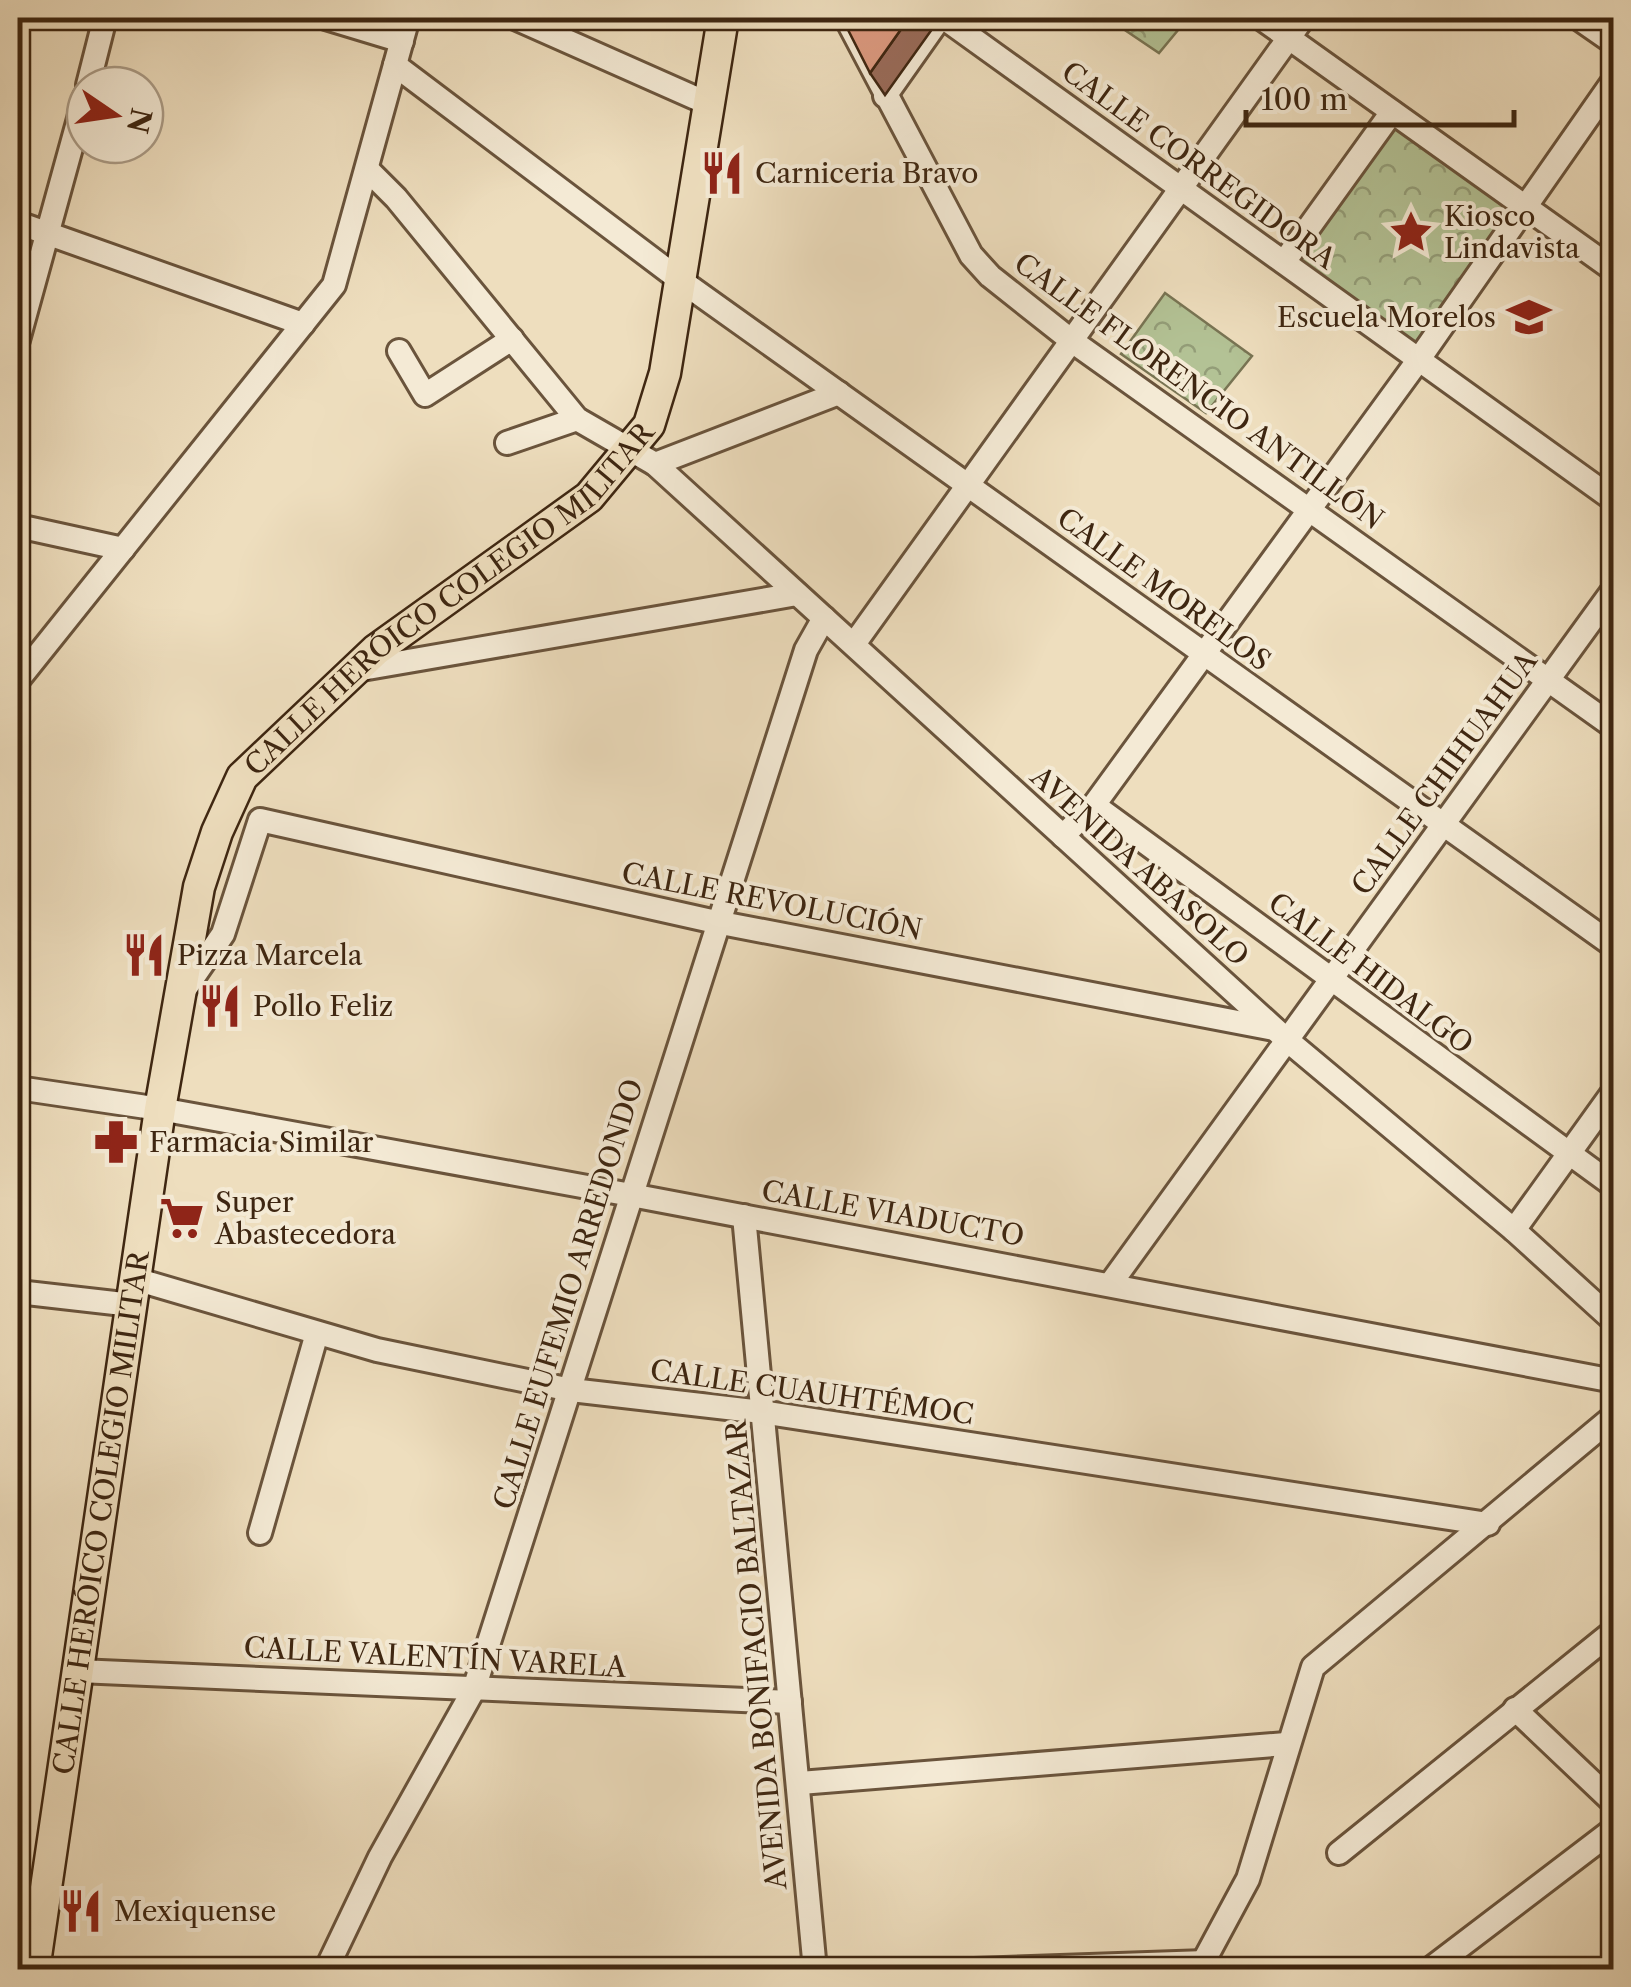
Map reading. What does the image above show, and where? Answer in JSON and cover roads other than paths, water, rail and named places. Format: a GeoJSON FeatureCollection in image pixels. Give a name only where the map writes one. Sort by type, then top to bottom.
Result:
{"type":"FeatureCollection","features":[{"type":"Feature","properties":{"kind":"main road","name":"CALLE HERÓICO COLEGIO MILITAR"},"geometry":{"type":"LineString","coordinates":[[34,1970],[160,1108],[199,887],[217,832],[242,777],[356,670],[643,457],[648,426],[665,373],[722,18]]}},
{"type":"Feature","properties":{"kind":"street"},"geometry":{"type":"LineString","coordinates":[[93,65],[106,18]]}},
{"type":"Feature","properties":{"kind":"street"},"geometry":{"type":"LineString","coordinates":[[326,18],[402,41]]}},
{"type":"Feature","properties":{"kind":"street"},"geometry":{"type":"LineString","coordinates":[[18,680],[334,285],[408,18]]}},
{"type":"Feature","properties":{"kind":"street"},"geometry":{"type":"LineString","coordinates":[[515,18],[708,104]]}},
{"type":"Feature","properties":{"kind":"street","name":"CALLE FLORENCIO ANTILLÓN"},"geometry":{"type":"LineString","coordinates":[[846,18],[971,255],[990,276],[1072,340],[1614,727]]}},
{"type":"Feature","properties":{"kind":"street"},"geometry":{"type":"LineString","coordinates":[[885,96],[942,18]]}},
{"type":"Feature","properties":{"kind":"street","name":"CALLE CORREGIDORA"},"geometry":{"type":"LineString","coordinates":[[942,18],[1614,500]]}},
{"type":"Feature","properties":{"kind":"street"},"geometry":{"type":"LineString","coordinates":[[1262,18],[1614,270]]}},
{"type":"Feature","properties":{"kind":"street"},"geometry":{"type":"LineString","coordinates":[[854,644],[1303,18]]}},
{"type":"Feature","properties":{"kind":"street"},"geometry":{"type":"LineString","coordinates":[[1578,18],[1614,43]]}},
{"type":"Feature","properties":{"kind":"street","name":"CALLE MORELOS"},"geometry":{"type":"LineString","coordinates":[[395,65],[680,280],[1614,946]]}},
{"type":"Feature","properties":{"kind":"street"},"geometry":{"type":"LineString","coordinates":[[1063,836],[1094,805],[1417,362],[1614,80]]}},
{"type":"Feature","properties":{"kind":"street"},"geometry":{"type":"LineString","coordinates":[[1284,262],[1392,112]]}},
{"type":"Feature","properties":{"kind":"street"},"geometry":{"type":"LineString","coordinates":[[18,340],[68,165]]}},
{"type":"Feature","properties":{"kind":"street"},"geometry":{"type":"LineString","coordinates":[[367,170],[577,419],[506,443]]}},
{"type":"Feature","properties":{"kind":"street"},"geometry":{"type":"LineString","coordinates":[[18,223],[303,324]]}},
{"type":"Feature","properties":{"kind":"street"},"geometry":{"type":"LineString","coordinates":[[399,351],[425,395],[512,339]]}},
{"type":"Feature","properties":{"kind":"street"},"geometry":{"type":"LineString","coordinates":[[643,457],[838,393]]}},
{"type":"Feature","properties":{"kind":"street","name":"AVENIDA ABASOLO"},"geometry":{"type":"LineString","coordinates":[[577,419],[643,457],[854,644],[1280,1034],[1514,1230],[1614,1321]]}},
{"type":"Feature","properties":{"kind":"street"},"geometry":{"type":"LineString","coordinates":[[18,526],[123,550]]}},
{"type":"Feature","properties":{"kind":"street","name":"CALLE CHIHUAHUA"},"geometry":{"type":"LineString","coordinates":[[1111,1283],[1280,1034],[1330,980],[1614,588]]}},
{"type":"Feature","properties":{"kind":"street"},"geometry":{"type":"LineString","coordinates":[[356,670],[797,594]]}},
{"type":"Feature","properties":{"kind":"street","name":"CALLE EUFEMIO ARREDONDO"},"geometry":{"type":"LineString","coordinates":[[326,1970],[380,1857],[474,1689],[716,922],[806,650],[824,618]]}},
{"type":"Feature","properties":{"kind":"street","name":"CALLE HIDALGO"},"geometry":{"type":"LineString","coordinates":[[1094,805],[1614,1186]]}},
{"type":"Feature","properties":{"kind":"street","name":"CALLE REVOLUCIÓN"},"geometry":{"type":"LineString","coordinates":[[260,820],[716,922],[1280,1034]]}},
{"type":"Feature","properties":{"kind":"street","name":"CALLE HERÓICO COLEGIO MILITAR"},"geometry":{"type":"LineString","coordinates":[[181,995],[223,934],[260,820]]}},
{"type":"Feature","properties":{"kind":"street","name":"CALLE VIADUCTO"},"geometry":{"type":"LineString","coordinates":[[18,1088],[160,1108],[1111,1283],[1614,1381]]}},
{"type":"Feature","properties":{"kind":"street"},"geometry":{"type":"LineString","coordinates":[[1514,1230],[1614,1092]]}},
{"type":"Feature","properties":{"kind":"street","name":"AVENIDA BONIFACIO BALTAZAR"},"geometry":{"type":"LineString","coordinates":[[744,1216],[815,1970]]}},
{"type":"Feature","properties":{"kind":"street","name":"CALLE CUAUHTÉMOC"},"geometry":{"type":"LineString","coordinates":[[18,1292],[133,1292],[317,1332],[376,1350],[571,1390],[762,1412],[1488,1524]]}},
{"type":"Feature","properties":{"kind":"street"},"geometry":{"type":"LineString","coordinates":[[260,1533],[317,1332]]}},
{"type":"Feature","properties":{"kind":"street"},"geometry":{"type":"LineString","coordinates":[[974,1970],[1202,1966],[1248,1878],[1286,1744],[1313,1667],[1614,1416]]}},
{"type":"Feature","properties":{"kind":"street"},"geometry":{"type":"LineString","coordinates":[[1338,1853],[1614,1632]]}},
{"type":"Feature","properties":{"kind":"street","name":"CALLE VALENTÍN VARELA"},"geometry":{"type":"LineString","coordinates":[[78,1670],[790,1702]]}},
{"type":"Feature","properties":{"kind":"street"},"geometry":{"type":"LineString","coordinates":[[1515,1709],[1614,1803]]}},
{"type":"Feature","properties":{"kind":"street"},"geometry":{"type":"LineString","coordinates":[[800,1784],[1286,1744]]}},
{"type":"Feature","properties":{"kind":"street"},"geometry":{"type":"LineString","coordinates":[[1429,1970],[1614,1829]]}},
{"type":"Feature","properties":{"kind":"place","name":"Carniceria Bravo"},"geometry":{"type":"Point","coordinates":[722,173]}},
{"type":"Feature","properties":{"kind":"place","name":"Kiosco Lindavista"},"geometry":{"type":"Point","coordinates":[1411,232]}},
{"type":"Feature","properties":{"kind":"place","name":"Escuela Morelos"},"geometry":{"type":"Point","coordinates":[1529,317]}},
{"type":"Feature","properties":{"kind":"place","name":"Pizza Marcela"},"geometry":{"type":"Point","coordinates":[144,955]}},
{"type":"Feature","properties":{"kind":"place","name":"Pollo Feliz"},"geometry":{"type":"Point","coordinates":[220,1006]}},
{"type":"Feature","properties":{"kind":"place","name":"Farmacia Similar"},"geometry":{"type":"Point","coordinates":[116,1142]}},
{"type":"Feature","properties":{"kind":"place","name":"Super Abastecedora"},"geometry":{"type":"Point","coordinates":[182,1218]}},
{"type":"Feature","properties":{"kind":"place","name":"Mexiquense"},"geometry":{"type":"Point","coordinates":[81,1911]}}]}
